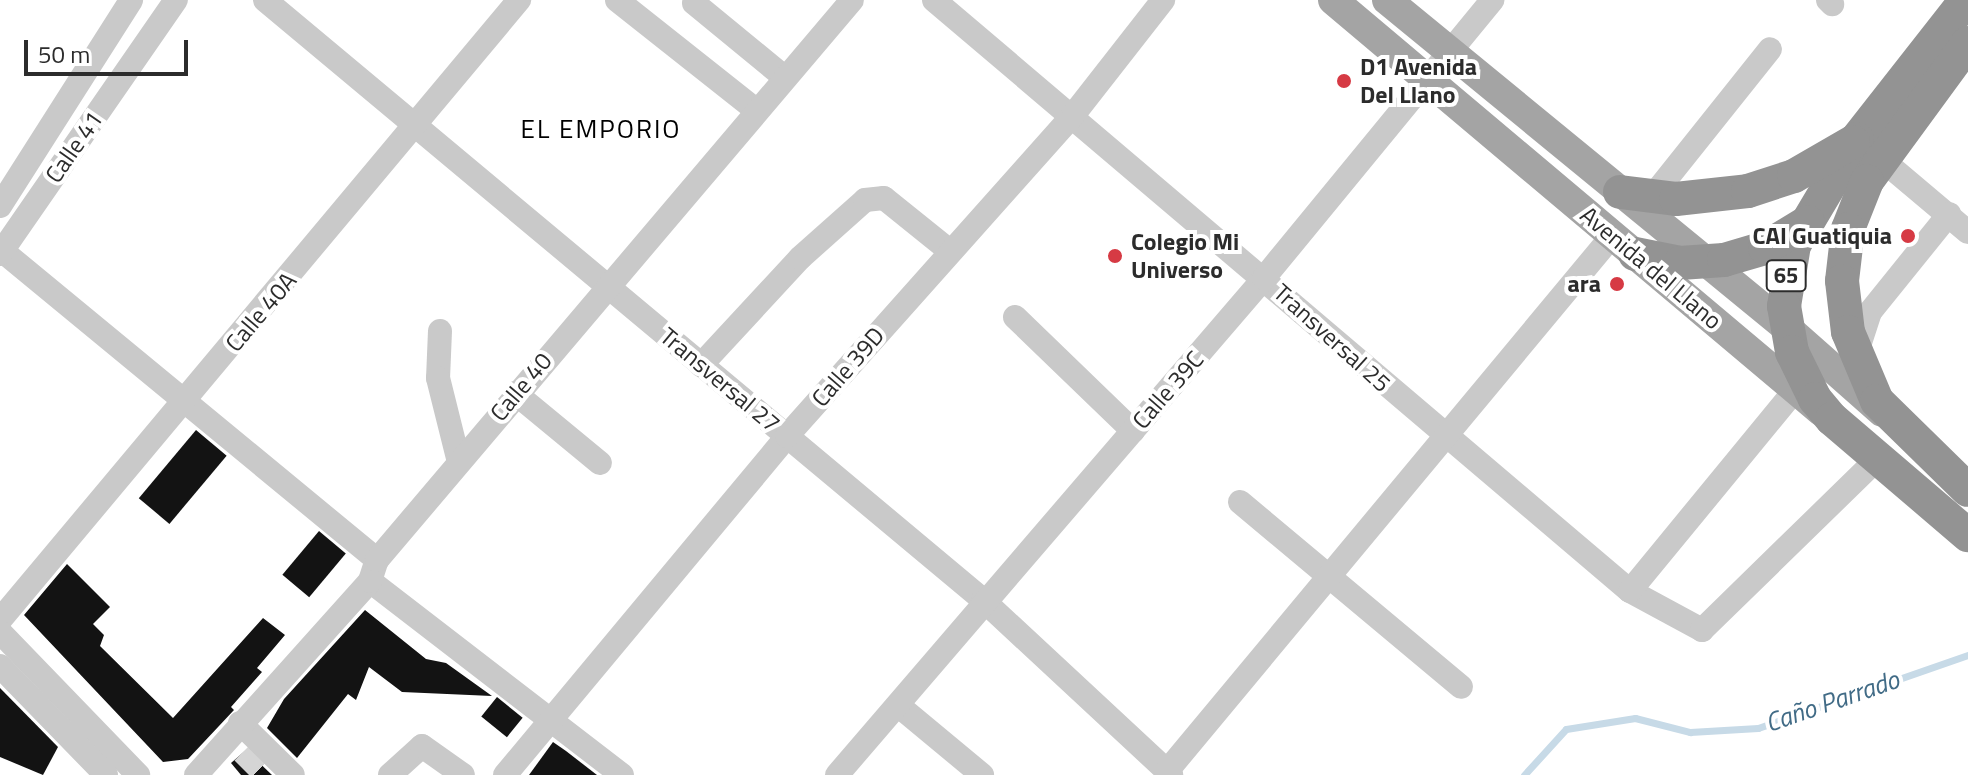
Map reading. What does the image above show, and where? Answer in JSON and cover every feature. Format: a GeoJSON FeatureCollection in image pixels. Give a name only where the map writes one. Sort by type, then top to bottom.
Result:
{"type":"FeatureCollection","features":[{"type":"Feature","properties":{"kind":"highway","name":"65"},"geometry":{"type":"LineString","coordinates":[[1892,421],[1855,357],[1843,307],[1844,255],[1868,149],[1966,0]]}},
{"type":"Feature","properties":{"kind":"highway","name":"65"},"geometry":{"type":"LineString","coordinates":[[1832,419],[1802,376],[1786,327],[1788,265],[1809,221],[1868,149],[1968,43]]}},
{"type":"Feature","properties":{"kind":"highway"},"geometry":{"type":"LineString","coordinates":[[1636,194],[1700,198],[1748,191],[1868,149]]}},
{"type":"Feature","properties":{"kind":"highway"},"geometry":{"type":"LineString","coordinates":[[1624,245],[1703,263],[1765,248],[1809,221]]}},
{"type":"Feature","properties":{"kind":"highway","name":"Avenida del Llano"},"geometry":{"type":"LineString","coordinates":[[1832,419],[1960,529]]}},
{"type":"Feature","properties":{"kind":"highway","name":"Avenida del Llano"},"geometry":{"type":"LineString","coordinates":[[1892,421],[1965,487]]}},
{"type":"Feature","properties":{"kind":"main road","name":"Avenida del Llano"},"geometry":{"type":"LineString","coordinates":[[1333,0],[1832,419]]}},
{"type":"Feature","properties":{"kind":"main road","name":"Avenida del Llano"},"geometry":{"type":"LineString","coordinates":[[1387,0],[1447,53],[1636,194],[1703,263],[1786,327],[1892,421]]}},
{"type":"Feature","properties":{"kind":"street","name":"Calle 41"},"geometry":{"type":"LineString","coordinates":[[0,206],[131,0]]}},
{"type":"Feature","properties":{"kind":"street","name":"Calle 41"},"geometry":{"type":"LineString","coordinates":[[1,251],[176,0]]}},
{"type":"Feature","properties":{"kind":"street","name":"Transversal 27"},"geometry":{"type":"LineString","coordinates":[[265,0],[983,600],[1170,773]]}},
{"type":"Feature","properties":{"kind":"street","name":"Calle 40A"},"geometry":{"type":"LineString","coordinates":[[0,620],[186,402],[519,0]]}},
{"type":"Feature","properties":{"kind":"street"},"geometry":{"type":"LineString","coordinates":[[617,0],[756,110]]}},
{"type":"Feature","properties":{"kind":"street","name":"Calle 40"},"geometry":{"type":"LineString","coordinates":[[196,775],[374,570],[515,393],[852,0]]}},
{"type":"Feature","properties":{"kind":"street","name":"Transversal 25"},"geometry":{"type":"LineString","coordinates":[[934,0],[1074,114],[1442,436],[1630,591],[1702,630],[1877,459]]}},
{"type":"Feature","properties":{"kind":"street","name":"Calle 39D"},"geometry":{"type":"LineString","coordinates":[[505,775],[787,436],[1074,114],[1163,0]]}},
{"type":"Feature","properties":{"kind":"street","name":"Calle 39C"},"geometry":{"type":"LineString","coordinates":[[837,775],[899,706],[983,600],[1264,278],[1492,0]]}},
{"type":"Feature","properties":{"kind":"street"},"geometry":{"type":"LineString","coordinates":[[694,3],[784,77]]}},
{"type":"Feature","properties":{"kind":"street"},"geometry":{"type":"LineString","coordinates":[[1636,194],[1770,49]]}},
{"type":"Feature","properties":{"kind":"street"},"geometry":{"type":"LineString","coordinates":[[1868,149],[1968,232]]}},
{"type":"Feature","properties":{"kind":"street"},"geometry":{"type":"LineString","coordinates":[[701,365],[800,258],[865,200],[884,198],[950,251]]}},
{"type":"Feature","properties":{"kind":"street"},"geometry":{"type":"LineString","coordinates":[[1855,357],[1870,312],[1949,214]]}},
{"type":"Feature","properties":{"kind":"street"},"geometry":{"type":"LineString","coordinates":[[1170,773],[1442,436],[1624,245]]}},
{"type":"Feature","properties":{"kind":"street"},"geometry":{"type":"LineString","coordinates":[[1,251],[186,402],[374,570],[622,775]]}},
{"type":"Feature","properties":{"kind":"street"},"geometry":{"type":"LineString","coordinates":[[1015,317],[1133,431]]}},
{"type":"Feature","properties":{"kind":"street"},"geometry":{"type":"LineString","coordinates":[[440,331],[438,378],[459,462]]}},
{"type":"Feature","properties":{"kind":"street"},"geometry":{"type":"LineString","coordinates":[[1630,591],[1795,390]]}},
{"type":"Feature","properties":{"kind":"street"},"geometry":{"type":"LineString","coordinates":[[515,393],[600,463]]}},
{"type":"Feature","properties":{"kind":"street"},"geometry":{"type":"LineString","coordinates":[[1240,502],[1461,687]]}},
{"type":"Feature","properties":{"kind":"street"},"geometry":{"type":"LineString","coordinates":[[0,632],[138,775]]}},
{"type":"Feature","properties":{"kind":"street"},"geometry":{"type":"LineString","coordinates":[[0,666],[96,770]]}},
{"type":"Feature","properties":{"kind":"street"},"geometry":{"type":"LineString","coordinates":[[899,706],[982,775]]}},
{"type":"Feature","properties":{"kind":"street"},"geometry":{"type":"LineString","coordinates":[[240,723],[293,775]]}},
{"type":"Feature","properties":{"kind":"street"},"geometry":{"type":"LineString","coordinates":[[390,775],[422,746],[462,775]]}},
{"type":"Feature","properties":{"kind":"street"},"geometry":{"type":"LineString","coordinates":[[217,750],[243,752]]}},
{"type":"Feature","properties":{"kind":"building"},"geometry":{"type":"Polygon","coordinates":[[[196,430],[227,456],[169,524],[139,498],[196,430]]]}},
{"type":"Feature","properties":{"kind":"building"},"geometry":{"type":"Polygon","coordinates":[[[319,531],[346,553],[309,597],[282,575],[319,531]]]}},
{"type":"Feature","properties":{"kind":"building"},"geometry":{"type":"Polygon","coordinates":[[[67,564],[110,607],[93,624],[104,635],[100,646],[173,718],[263,618],[285,635],[257,668],[262,672],[231,707],[234,710],[188,759],[163,762],[24,615],[67,564]]]}},
{"type":"Feature","properties":{"kind":"building"},"geometry":{"type":"Polygon","coordinates":[[[365,610],[426,659],[446,663],[492,696],[402,692],[369,667],[356,700],[348,694],[297,758],[267,728],[284,699],[365,610]]]}},
{"type":"Feature","properties":{"kind":"building"},"geometry":{"type":"Polygon","coordinates":[[[0,688],[58,747],[43,775],[0,757],[0,688]]]}},
{"type":"Feature","properties":{"kind":"building"},"geometry":{"type":"Polygon","coordinates":[[[497,697],[523,718],[507,737],[481,716],[497,697]]]}},
{"type":"Feature","properties":{"kind":"building"},"geometry":{"type":"Polygon","coordinates":[[[553,742],[566,751],[597,775],[529,775],[553,742]]]}},
{"type":"Feature","properties":{"kind":"building"},"geometry":{"type":"Polygon","coordinates":[[[246,750],[272,775],[241,775],[231,763],[246,750]]]}},
{"type":"Feature","properties":{"kind":"waterway","name":"Caño Parrado"},"geometry":{"type":"LineString","coordinates":[[1524,775],[1566,729],[1635,718],[1690,732],[1758,728],[1968,655]]}},
{"type":"Feature","properties":{"kind":"tunnel"},"geometry":{"type":"LineString","coordinates":[[243,752],[266,775]]}},
{"type":"Feature","properties":{"kind":"place","name":"D1 Avenida Del Llano"},"geometry":{"type":"Point","coordinates":[1344,81]}},
{"type":"Feature","properties":{"kind":"place","name":"CAI Guatiquia"},"geometry":{"type":"Point","coordinates":[1908,236]}},
{"type":"Feature","properties":{"kind":"place","name":"Colegio Mi Universo"},"geometry":{"type":"Point","coordinates":[1115,256]}},
{"type":"Feature","properties":{"kind":"place","name":"ara"},"geometry":{"type":"Point","coordinates":[1617,284]}},
{"type":"Feature","properties":{"kind":"district","name":"EL EMPORIO"},"geometry":{"type":"Point","coordinates":[601,129]}}]}
